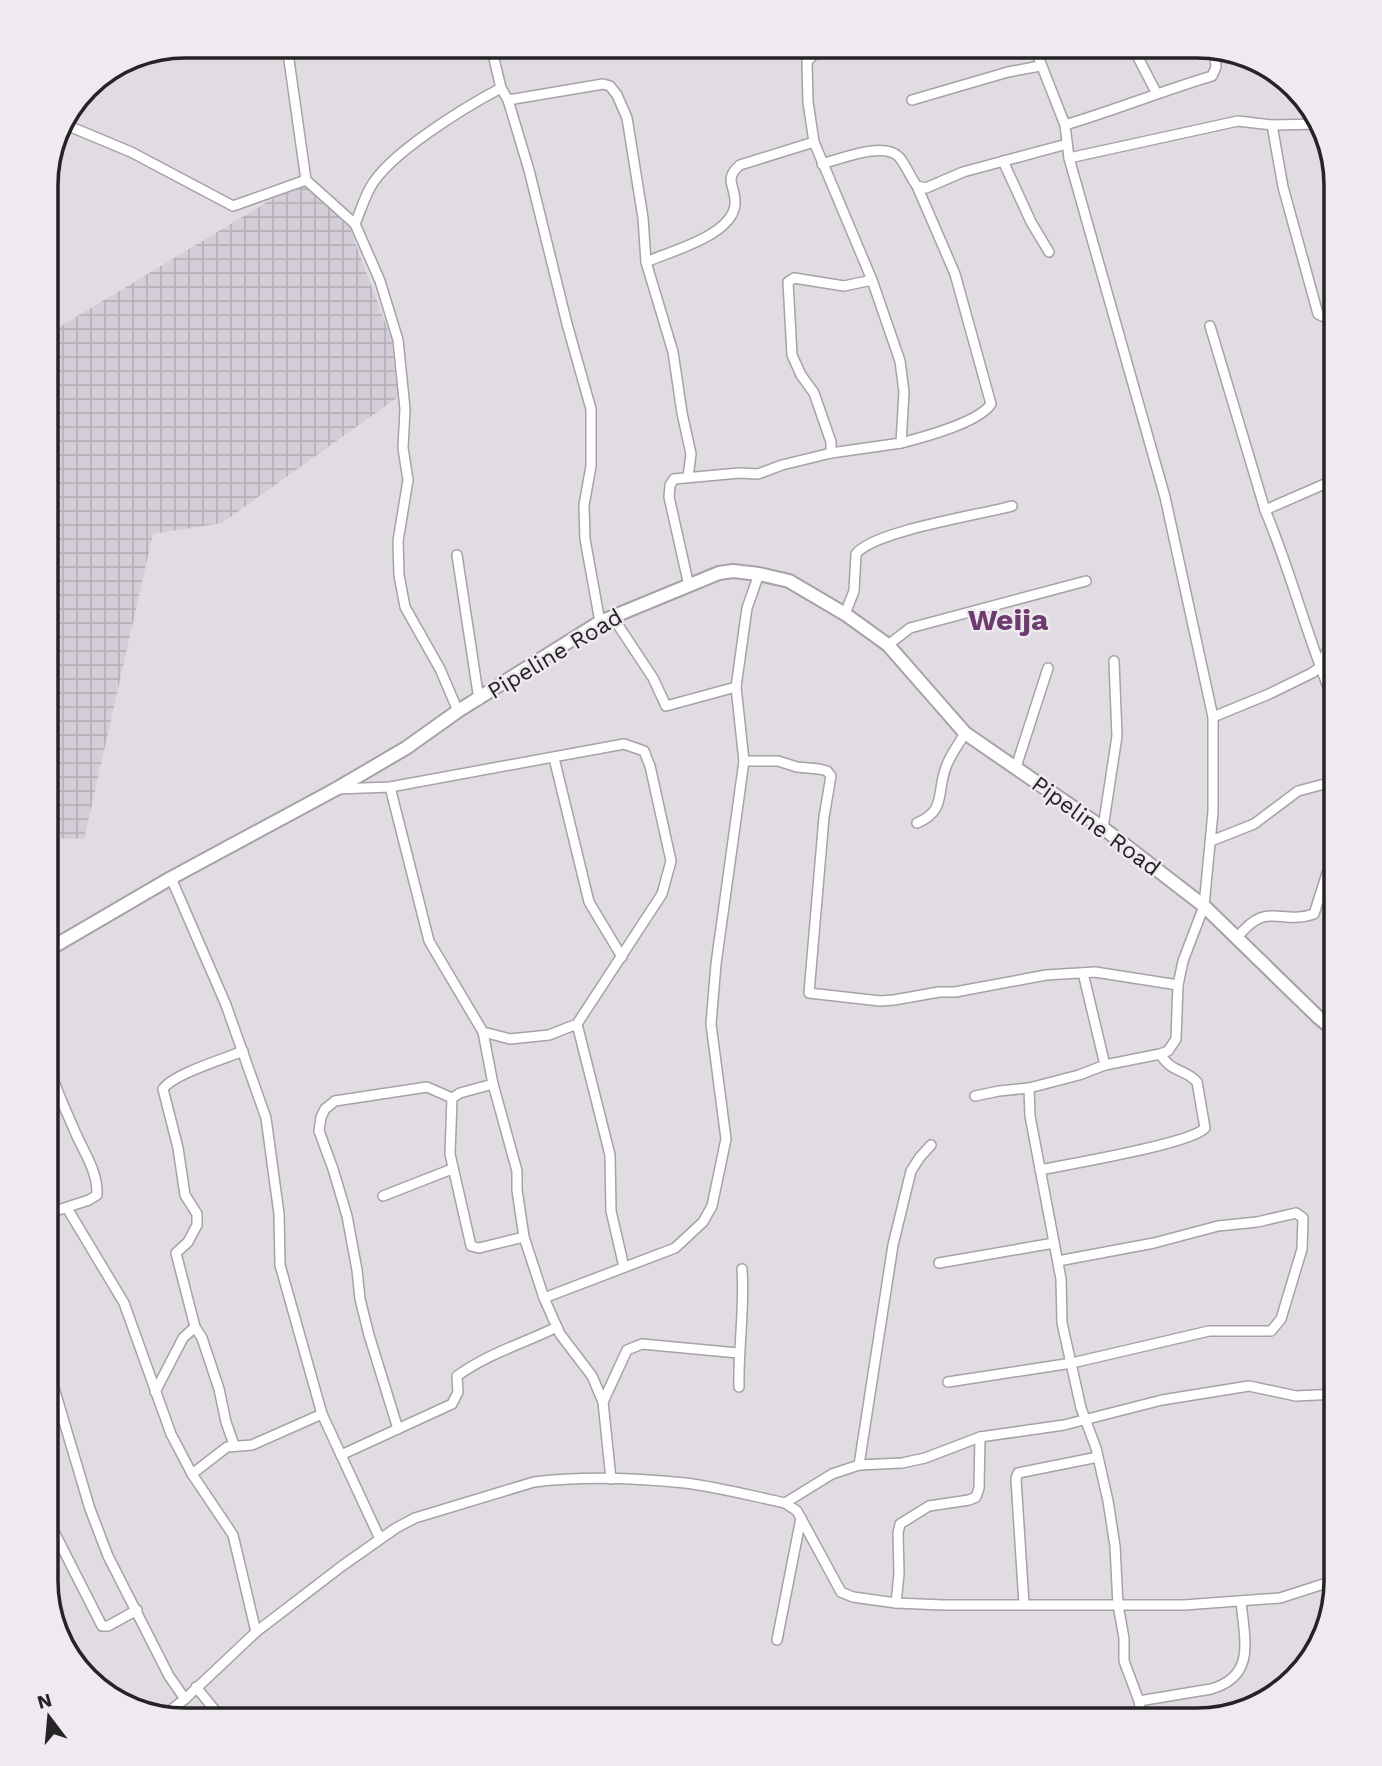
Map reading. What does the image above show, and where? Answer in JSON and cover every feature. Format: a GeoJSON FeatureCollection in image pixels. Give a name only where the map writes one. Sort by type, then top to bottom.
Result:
{"type":"FeatureCollection","features":[{"type":"Feature","properties":{"kind":"street"},"geometry":{"type":"LineString","coordinates":[[289,58],[306,180],[355,224],[380,281],[398,340],[403,373],[403,448],[408,480],[398,541],[399,575],[405,607],[440,669],[458,711]]}},
{"type":"Feature","properties":{"kind":"street"},"geometry":{"type":"LineString","coordinates":[[494,58],[500,88],[508,100],[529,170],[566,324],[591,409],[591,466],[584,505],[585,539],[606,619],[653,678],[666,706],[736,687]]}},
{"type":"Feature","properties":{"kind":"street"},"geometry":{"type":"LineString","coordinates":[[810,58],[807,62],[807,102],[814,142],[872,280],[900,361],[904,392],[901,443]]}},
{"type":"Feature","properties":{"kind":"street"},"geometry":{"type":"LineString","coordinates":[[975,1096],[1029,1088],[1105,1065],[1168,1051],[1176,1039],[1178,985],[1183,961],[1204,906],[1211,841],[1213,717],[1165,497],[1069,158],[1065,125],[1038,58]]}},
{"type":"Feature","properties":{"kind":"street"},"geometry":{"type":"LineString","coordinates":[[1138,58],[1156,92]]}},
{"type":"Feature","properties":{"kind":"street"},"geometry":{"type":"LineString","coordinates":[[1065,125],[1113,110],[1156,92],[1212,76],[1216,67],[1215,59]]}},
{"type":"Feature","properties":{"kind":"street"},"geometry":{"type":"LineString","coordinates":[[912,100],[1008,72],[1040,66]]}},
{"type":"Feature","properties":{"kind":"street"},"geometry":{"type":"LineString","coordinates":[[508,100],[603,84],[610,86],[617,95],[627,118],[635,159],[646,262],[673,352],[691,454],[688,477]]}},
{"type":"Feature","properties":{"kind":"street"},"geometry":{"type":"LineString","coordinates":[[355,224],[371,187],[384,168],[401,153],[500,88]]}},
{"type":"Feature","properties":{"kind":"street"},"geometry":{"type":"LineString","coordinates":[[1069,158],[1238,121],[1272,125],[1309,124]]}},
{"type":"Feature","properties":{"kind":"street"},"geometry":{"type":"LineString","coordinates":[[1272,125],[1283,187],[1318,314],[1324,317]]}},
{"type":"Feature","properties":{"kind":"street"},"geometry":{"type":"LineString","coordinates":[[71,127],[131,152],[233,206],[306,180]]}},
{"type":"Feature","properties":{"kind":"street"},"geometry":{"type":"LineString","coordinates":[[646,262],[713,234],[723,226],[733,213],[735,202],[730,181],[732,172],[740,165],[814,142]]}},
{"type":"Feature","properties":{"kind":"street"},"geometry":{"type":"LineString","coordinates":[[917,186],[926,188],[953,175],[1067,144]]}},
{"type":"Feature","properties":{"kind":"street"},"geometry":{"type":"LineString","coordinates":[[690,586],[669,497],[670,485],[674,479],[739,472],[758,474],[831,453],[901,443],[954,427],[987,410],[991,404],[955,274],[917,186],[899,158],[887,151],[865,152],[822,164]]}},
{"type":"Feature","properties":{"kind":"street"},"geometry":{"type":"LineString","coordinates":[[1003,161],[1031,222],[1049,252]]}},
{"type":"Feature","properties":{"kind":"street"},"geometry":{"type":"LineString","coordinates":[[831,453],[831,442],[814,393],[792,355],[788,282],[794,278],[844,286],[872,280]]}},
{"type":"Feature","properties":{"kind":"street"},"geometry":{"type":"LineString","coordinates":[[1210,326],[1265,510],[1277,537],[1324,679]]}},
{"type":"Feature","properties":{"kind":"street"},"geometry":{"type":"LineString","coordinates":[[1265,510],[1324,484]]}},
{"type":"Feature","properties":{"kind":"street"},"geometry":{"type":"LineString","coordinates":[[845,614],[854,591],[856,554],[865,546],[906,530],[1012,506]]}},
{"type":"Feature","properties":{"kind":"street"},"geometry":{"type":"LineString","coordinates":[[457,555],[479,700]]}},
{"type":"Feature","properties":{"kind":"street","name":"Pipeline Road"},"geometry":{"type":"LineString","coordinates":[[58,944],[171,878],[336,789],[606,619],[719,573],[733,571],[789,582],[845,614],[888,645],[965,733],[1103,828],[1204,906],[1324,1022]]}},
{"type":"Feature","properties":{"kind":"street"},"geometry":{"type":"LineString","coordinates":[[544,1298],[675,1248],[703,1222],[712,1206],[726,1139],[711,1024],[716,964],[744,761],[736,687],[747,608],[759,574]]}},
{"type":"Feature","properties":{"kind":"street"},"geometry":{"type":"LineString","coordinates":[[888,645],[910,628],[1086,581]]}},
{"type":"Feature","properties":{"kind":"street"},"geometry":{"type":"LineString","coordinates":[[1213,717],[1269,694],[1319,668],[1324,657]]}},
{"type":"Feature","properties":{"kind":"street"},"geometry":{"type":"LineString","coordinates":[[1103,828],[1117,736],[1114,661]]}},
{"type":"Feature","properties":{"kind":"street"},"geometry":{"type":"LineString","coordinates":[[1016,767],[1048,668]]}},
{"type":"Feature","properties":{"kind":"street"},"geometry":{"type":"LineString","coordinates":[[918,823],[936,811],[946,767],[965,733]]}},
{"type":"Feature","properties":{"kind":"street"},"geometry":{"type":"LineString","coordinates":[[336,789],[390,787],[624,744],[643,751],[650,766],[671,861],[663,894],[576,1024],[549,1035],[510,1039],[484,1032]]}},
{"type":"Feature","properties":{"kind":"street"},"geometry":{"type":"LineString","coordinates":[[554,758],[589,902],[622,957]]}},
{"type":"Feature","properties":{"kind":"street"},"geometry":{"type":"LineString","coordinates":[[744,761],[778,761],[827,771],[831,776],[824,817],[809,993],[880,1001],[955,992],[1046,975],[1095,972],[1178,985]]}},
{"type":"Feature","properties":{"kind":"street"},"geometry":{"type":"LineString","coordinates":[[1211,841],[1254,824],[1298,791],[1324,784]]}},
{"type":"Feature","properties":{"kind":"street"},"geometry":{"type":"LineString","coordinates":[[390,787],[429,941],[484,1032],[493,1084],[517,1171],[524,1237],[544,1298],[557,1327],[592,1376],[603,1402],[611,1479]]}},
{"type":"Feature","properties":{"kind":"street"},"geometry":{"type":"LineString","coordinates":[[171,878],[226,1005],[268,1128],[279,1214],[279,1265],[322,1414],[380,1539]]}},
{"type":"Feature","properties":{"kind":"street"},"geometry":{"type":"LineString","coordinates":[[1237,938],[1248,924],[1258,918],[1272,915],[1304,918],[1314,914],[1324,882]]}},
{"type":"Feature","properties":{"kind":"street"},"geometry":{"type":"LineString","coordinates":[[1083,973],[1105,1065]]}},
{"type":"Feature","properties":{"kind":"street"},"geometry":{"type":"LineString","coordinates":[[576,1024],[610,1154],[611,1211],[624,1267]]}},
{"type":"Feature","properties":{"kind":"street"},"geometry":{"type":"LineString","coordinates":[[233,1445],[219,1389],[202,1338],[195,1327],[177,1253],[188,1242],[197,1225],[197,1214],[185,1195],[178,1148],[163,1089],[178,1078],[243,1051]]}},
{"type":"Feature","properties":{"kind":"street"},"geometry":{"type":"LineString","coordinates":[[1040,1170],[1171,1142],[1201,1132],[1205,1128],[1197,1082],[1168,1066],[1160,1054]]}},
{"type":"Feature","properties":{"kind":"street"},"geometry":{"type":"LineString","coordinates":[[452,1098],[460,1093],[493,1084]]}},
{"type":"Feature","properties":{"kind":"street"},"geometry":{"type":"LineString","coordinates":[[398,1429],[360,1299],[347,1216],[319,1131],[321,1117],[328,1105],[335,1101],[416,1088],[434,1089],[452,1098]]}},
{"type":"Feature","properties":{"kind":"street"},"geometry":{"type":"LineString","coordinates":[[1029,1088],[1030,1116],[1058,1261],[1062,1323],[1081,1408],[1098,1457],[1112,1521],[1124,1661],[1140,1708]]}},
{"type":"Feature","properties":{"kind":"street"},"geometry":{"type":"LineString","coordinates":[[58,1091],[96,1177],[97,1195],[58,1211]]}},
{"type":"Feature","properties":{"kind":"street"},"geometry":{"type":"LineString","coordinates":[[452,1098],[450,1154],[471,1246],[479,1248],[524,1237]]}},
{"type":"Feature","properties":{"kind":"street"},"geometry":{"type":"LineString","coordinates":[[859,1465],[893,1245],[911,1171],[931,1145]]}},
{"type":"Feature","properties":{"kind":"street"},"geometry":{"type":"LineString","coordinates":[[383,1196],[453,1169]]}},
{"type":"Feature","properties":{"kind":"street"},"geometry":{"type":"LineString","coordinates":[[67,1208],[124,1303],[171,1434],[192,1474],[233,1535],[256,1632]]}},
{"type":"Feature","properties":{"kind":"street"},"geometry":{"type":"LineString","coordinates":[[948,1382],[1072,1363],[1209,1331],[1271,1331],[1281,1319],[1302,1249],[1303,1218],[1296,1213],[1257,1222],[1218,1226],[1154,1243],[1058,1261]]}},
{"type":"Feature","properties":{"kind":"street"},"geometry":{"type":"LineString","coordinates":[[939,1263],[1054,1243]]}},
{"type":"Feature","properties":{"kind":"street"},"geometry":{"type":"LineString","coordinates":[[739,1387],[738,1353],[744,1296],[742,1269]]}},
{"type":"Feature","properties":{"kind":"street"},"geometry":{"type":"LineString","coordinates":[[155,1392],[183,1338],[195,1327]]}},
{"type":"Feature","properties":{"kind":"street"},"geometry":{"type":"LineString","coordinates":[[341,1455],[452,1404],[458,1392],[457,1376],[475,1363],[505,1348],[557,1327]]}},
{"type":"Feature","properties":{"kind":"street"},"geometry":{"type":"LineString","coordinates":[[603,1402],[627,1350],[634,1346],[642,1344],[738,1353]]}},
{"type":"Feature","properties":{"kind":"street"},"geometry":{"type":"LineString","coordinates":[[785,1503],[832,1474],[859,1465],[889,1465],[925,1458],[980,1437],[1065,1425],[1162,1399],[1249,1386],[1296,1396],[1324,1395]]}},
{"type":"Feature","properties":{"kind":"street"},"geometry":{"type":"LineString","coordinates":[[58,1401],[90,1509],[108,1556],[169,1676],[186,1699]]}},
{"type":"Feature","properties":{"kind":"street"},"geometry":{"type":"LineString","coordinates":[[192,1474],[220,1451],[233,1445],[252,1445],[322,1414]]}},
{"type":"Feature","properties":{"kind":"street"},"geometry":{"type":"LineString","coordinates":[[896,1603],[900,1524],[929,1506],[976,1497],[979,1488],[980,1437]]}},
{"type":"Feature","properties":{"kind":"street"},"geometry":{"type":"LineString","coordinates":[[1024,1604],[1016,1479],[1018,1473],[1098,1457]]}},
{"type":"Feature","properties":{"kind":"street"},"geometry":{"type":"LineString","coordinates":[[174,1707],[256,1632],[380,1539],[415,1518],[534,1482],[611,1479],[687,1483],[785,1503],[797,1511],[841,1592],[853,1597],[896,1603],[1184,1605],[1280,1598],[1324,1584]]}},
{"type":"Feature","properties":{"kind":"street"},"geometry":{"type":"LineString","coordinates":[[777,1640],[801,1518]]}},
{"type":"Feature","properties":{"kind":"street"},"geometry":{"type":"LineString","coordinates":[[58,1546],[102,1626],[108,1626],[137,1610]]}},
{"type":"Feature","properties":{"kind":"street"},"geometry":{"type":"LineString","coordinates":[[1139,1701],[1220,1687],[1238,1673],[1244,1665],[1245,1648],[1241,1601]]}},
{"type":"Feature","properties":{"kind":"street"},"geometry":{"type":"LineString","coordinates":[[196,1687],[213,1708]]}},
{"type":"Feature","properties":{"kind":"shaded area"},"geometry":{"type":"Polygon","coordinates":[[[304,180],[349,226],[392,341],[398,397],[222,523],[153,534],[84,839],[58,838],[58,328],[304,180]]]}},
{"type":"Feature","properties":{"kind":"district","name":"Weija"},"geometry":{"type":"Point","coordinates":[1008,619]}}]}
